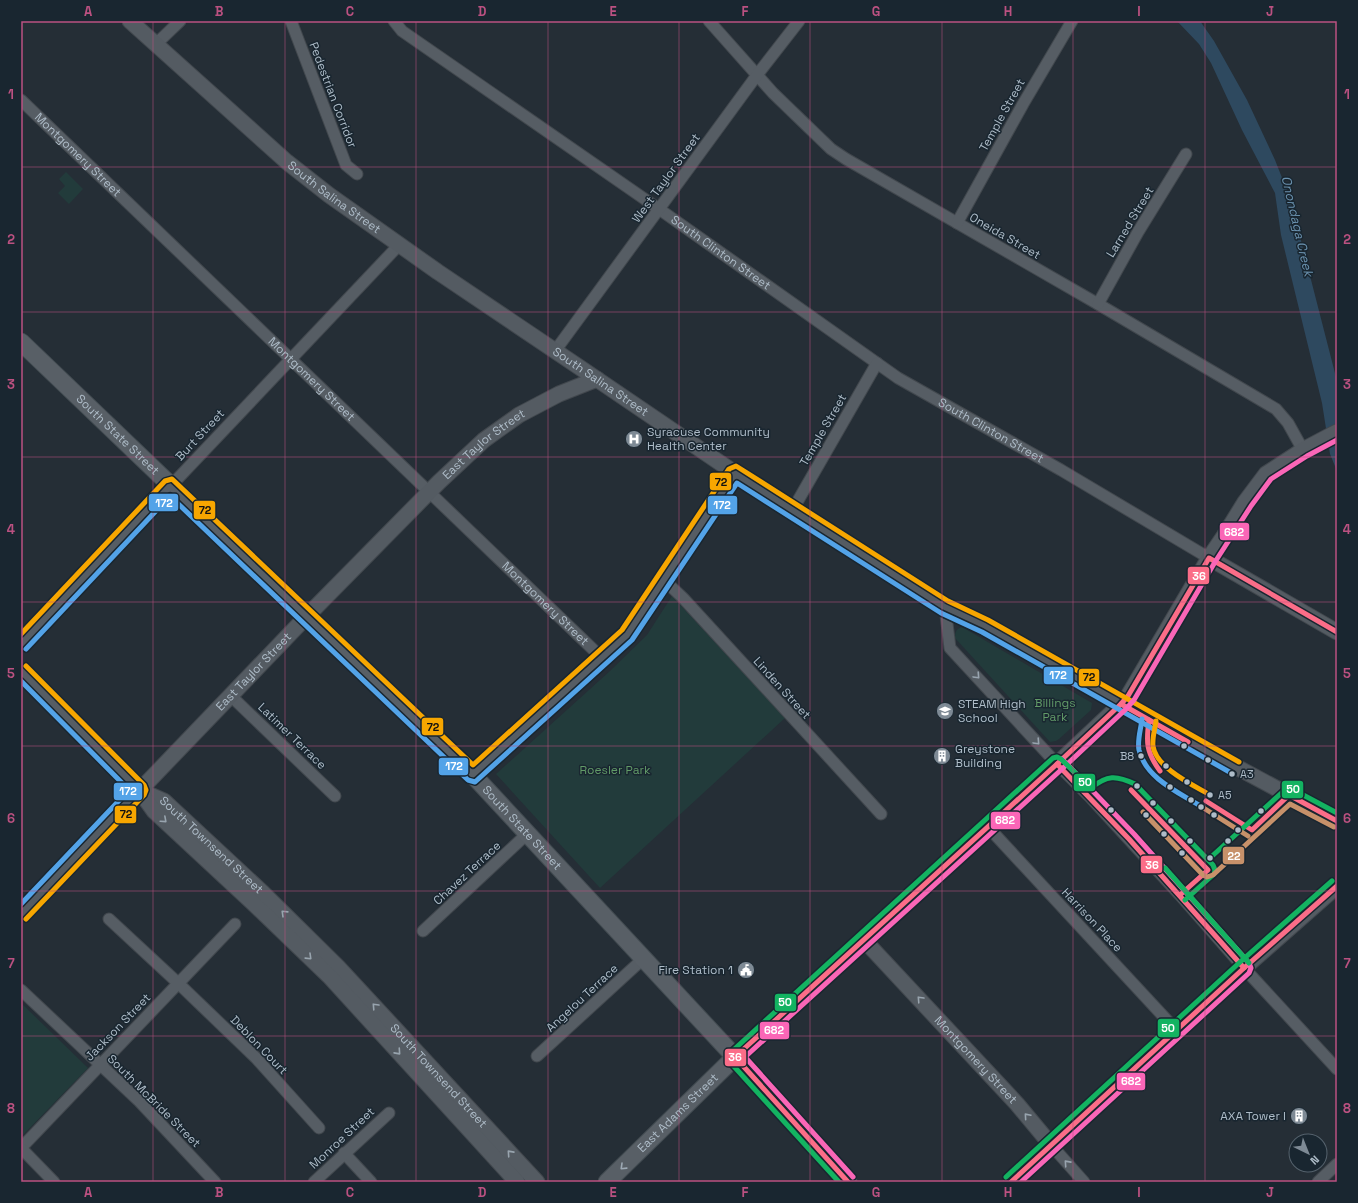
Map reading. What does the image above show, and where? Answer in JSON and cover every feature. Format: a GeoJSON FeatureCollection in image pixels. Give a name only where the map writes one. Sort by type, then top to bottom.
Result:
{"type":"FeatureCollection","features":[{"type":"Feature","properties":{"kind":"main road","name":"South Salina Street"},"geometry":{"type":"LineString","coordinates":[[130,21],[287,162],[341,204],[735,474],[945,607],[986,626],[1121,704],[1236,768],[1300,800],[1337,822]]}},
{"type":"Feature","properties":{"kind":"main road","name":"South State Street"},"geometry":{"type":"LineString","coordinates":[[21,342],[170,486],[474,774],[848,1182]]}},
{"type":"Feature","properties":{"kind":"main road","name":"East Taylor Street"},"geometry":{"type":"LineString","coordinates":[[21,914],[428,492],[484,440],[519,415],[559,394],[597,379]]}},
{"type":"Feature","properties":{"kind":"main road","name":"East Adams Street"},"geometry":{"type":"LineString","coordinates":[[607,1182],[735,1057],[1121,704],[1128,696],[1209,558],[1245,502],[1266,474],[1303,450],[1331,435]]}},
{"type":"Feature","properties":{"kind":"main road","name":"South Clinton Street"},"geometry":{"type":"LineString","coordinates":[[1209,558],[1337,632]]}},
{"type":"Feature","properties":{"kind":"main road","name":"South Townsend Street"},"geometry":{"type":"LineString","coordinates":[[140,790],[154,811],[258,898],[329,976],[354,993],[537,1182]]}},
{"type":"Feature","properties":{"kind":"main road"},"geometry":{"type":"LineString","coordinates":[[1012,1182],[1244,968],[1337,886]]}},
{"type":"Feature","properties":{"kind":"main road","name":"Montgomery Street"},"geometry":{"type":"LineString","coordinates":[[864,940],[1017,1104],[1052,1146]]}},
{"type":"Feature","properties":{"kind":"main road","name":"South Townsend Street"},"geometry":{"type":"LineString","coordinates":[[354,993],[517,1182]]}},
{"type":"Feature","properties":{"kind":"street"},"geometry":{"type":"LineString","coordinates":[[156,44],[180,21]]}},
{"type":"Feature","properties":{"kind":"street","name":"Pedestrian Corridor"},"geometry":{"type":"LineString","coordinates":[[291,21],[346,165],[357,174]]}},
{"type":"Feature","properties":{"kind":"street","name":"South Clinton Street"},"geometry":{"type":"LineString","coordinates":[[394,21],[402,31],[659,209],[898,378],[1061,470],[1209,558]]}},
{"type":"Feature","properties":{"kind":"street","name":"Oneida Street"},"geometry":{"type":"LineString","coordinates":[[709,21],[773,93],[832,149],[846,159],[1098,304],[1276,409],[1288,423],[1303,450]]}},
{"type":"Feature","properties":{"kind":"street","name":"West Taylor Street"},"geometry":{"type":"LineString","coordinates":[[555,351],[757,75],[799,21]]}},
{"type":"Feature","properties":{"kind":"street","name":"Temple Street"},"geometry":{"type":"LineString","coordinates":[[957,223],[1023,104],[1072,21]]}},
{"type":"Feature","properties":{"kind":"street","name":"Montgomery Street"},"geometry":{"type":"LineString","coordinates":[[21,100],[602,658]]}},
{"type":"Feature","properties":{"kind":"street","name":"Larned Street"},"geometry":{"type":"LineString","coordinates":[[1098,304],[1138,232],[1186,154]]}},
{"type":"Feature","properties":{"kind":"street","name":"Burt Street"},"geometry":{"type":"LineString","coordinates":[[21,644],[399,245]]}},
{"type":"Feature","properties":{"kind":"street","name":"Temple Street"},"geometry":{"type":"LineString","coordinates":[[792,511],[877,363]]}},
{"type":"Feature","properties":{"kind":"street"},"geometry":{"type":"LineString","coordinates":[[474,774],[627,635],[735,474]]}},
{"type":"Feature","properties":{"kind":"street","name":"Linden Street"},"geometry":{"type":"LineString","coordinates":[[664,580],[684,598],[881,814]]}},
{"type":"Feature","properties":{"kind":"street"},"geometry":{"type":"LineString","coordinates":[[945,607],[950,648],[1057,764],[1091,798],[1337,1069]]}},
{"type":"Feature","properties":{"kind":"street"},"geometry":{"type":"LineString","coordinates":[[21,672],[140,790]]}},
{"type":"Feature","properties":{"kind":"street","name":"Latimer Terrace"},"geometry":{"type":"LineString","coordinates":[[231,696],[335,796]]}},
{"type":"Feature","properties":{"kind":"street","name":"Harrison Place"},"geometry":{"type":"LineString","coordinates":[[988,827],[1177,1031]]}},
{"type":"Feature","properties":{"kind":"street","name":"Chavez Terrace"},"geometry":{"type":"LineString","coordinates":[[423,932],[528,833]]}},
{"type":"Feature","properties":{"kind":"street","name":"Deblon Court"},"geometry":{"type":"LineString","coordinates":[[109,919],[256,1058],[319,1128]]}},
{"type":"Feature","properties":{"kind":"street","name":"Jackson Street"},"geometry":{"type":"LineString","coordinates":[[21,1148],[235,924]]}},
{"type":"Feature","properties":{"kind":"street","name":"Angelou Terrace"},"geometry":{"type":"LineString","coordinates":[[537,1056],[644,958]]}},
{"type":"Feature","properties":{"kind":"street","name":"South McBride Street"},"geometry":{"type":"LineString","coordinates":[[21,990],[154,1116],[215,1182]]}},
{"type":"Feature","properties":{"kind":"street","name":"Monroe Street"},"geometry":{"type":"LineString","coordinates":[[314,1182],[389,1113]]}},
{"type":"Feature","properties":{"kind":"street","name":"Montgomery Street"},"geometry":{"type":"LineString","coordinates":[[1052,1146],[1084,1182]]}},
{"type":"Feature","properties":{"kind":"street"},"geometry":{"type":"LineString","coordinates":[[21,1148],[54,1182]]}},
{"type":"Feature","properties":{"kind":"street"},"geometry":{"type":"LineString","coordinates":[[344,1153],[371,1182]]}},
{"type":"Feature","properties":{"kind":"street"},"geometry":{"type":"LineString","coordinates":[[1318,1182],[1337,1164]]}},
{"type":"Feature","properties":{"kind":"green space"},"geometry":{"type":"Polygon","coordinates":[[[66,172],[83,189],[69,204],[58,193],[65,186],[59,179],[66,172]]]}},
{"type":"Feature","properties":{"kind":"green space","name":"Roesler Park"},"geometry":{"type":"Polygon","coordinates":[[[672,596],[785,718],[600,888],[496,774],[610,671],[647,635],[672,596]]]}},
{"type":"Feature","properties":{"kind":"green space","name":"Billings Park"},"geometry":{"type":"Polygon","coordinates":[[[962,627],[1092,703],[1091,710],[1059,739],[1050,742],[955,638],[956,631],[962,627]]]}},
{"type":"Feature","properties":{"kind":"green space"},"geometry":{"type":"Polygon","coordinates":[[[21,1003],[88,1068],[21,1137],[21,1003]]]}},
{"type":"Feature","properties":{"kind":"water"},"geometry":{"type":"Polygon","coordinates":[[[1177,21],[1200,21],[1214,41],[1247,100],[1275,160],[1290,198],[1337,381],[1337,471],[1330,454],[1322,403],[1281,235],[1275,193],[1242,130],[1211,63],[1199,44],[1177,21]]]}},
{"type":"Feature","properties":{"kind":"transit line","name":"682"},"geometry":{"type":"LineString","coordinates":[[853,1177],[745,1057],[1126,709],[1134,700],[1215,562],[1251,506],[1271,479],[1307,456],[1337,440]]}},
{"type":"Feature","properties":{"kind":"transit line","name":"72"},"geometry":{"type":"LineString","coordinates":[[21,634],[165,481],[172,479],[473,765],[622,630],[729,469],[736,466],[948,601],[988,620],[1239,762]]}},
{"type":"Feature","properties":{"kind":"transit line","name":"172"},"geometry":{"type":"LineString","coordinates":[[26,649],[170,496],[468,780],[475,782],[632,640],[737,483],[941,613],[982,632],[1233,774]]}},
{"type":"Feature","properties":{"kind":"transit line","name":"36"},"geometry":{"type":"LineString","coordinates":[[848,1182],[735,1057],[1121,704],[1128,696],[1209,558],[1337,632]]}},
{"type":"Feature","properties":{"kind":"transit line","name":"72"},"geometry":{"type":"LineString","coordinates":[[26,666],[144,785],[146,790],[144,795],[26,919]]}},
{"type":"Feature","properties":{"kind":"transit line","name":"172"},"geometry":{"type":"LineString","coordinates":[[21,681],[129,790],[21,904]]}},
{"type":"Feature","properties":{"kind":"transit line","name":"36"},"geometry":{"type":"LineString","coordinates":[[1121,704],[1188,742]]}},
{"type":"Feature","properties":{"kind":"transit line","name":"172"},"geometry":{"type":"LineString","coordinates":[[1142,719],[1139,750],[1149,769],[1165,784],[1202,807]]}},
{"type":"Feature","properties":{"kind":"transit line","name":"36"},"geometry":{"type":"LineString","coordinates":[[1149,720],[1147,735],[1148,747],[1152,758],[1160,771]]}},
{"type":"Feature","properties":{"kind":"transit line","name":"72"},"geometry":{"type":"LineString","coordinates":[[1156,721],[1153,746],[1161,762],[1176,775],[1210,795]]}},
{"type":"Feature","properties":{"kind":"transit line","name":"50"},"geometry":{"type":"LineString","coordinates":[[839,1182],[730,1062],[728,1058],[729,1054],[1053,758],[1057,757],[1061,759],[1091,788],[1102,781],[1112,778],[1122,779],[1135,784],[1213,865],[1215,870],[1214,874],[1185,900]]}},
{"type":"Feature","properties":{"kind":"transit line","name":"682"},"geometry":{"type":"LineString","coordinates":[[1021,1182],[1249,973],[1251,968],[1249,963],[1134,834],[1062,759]]}},
{"type":"Feature","properties":{"kind":"transit line","name":"36"},"geometry":{"type":"LineString","coordinates":[[1057,764],[1129,839],[1244,968]]}},
{"type":"Feature","properties":{"kind":"transit line","name":"50"},"geometry":{"type":"LineString","coordinates":[[1210,858],[1287,788],[1292,789],[1337,813]]}},
{"type":"Feature","properties":{"kind":"transit line","name":"36"},"geometry":{"type":"LineString","coordinates":[[1131,790],[1208,870],[1180,895]]}},
{"type":"Feature","properties":{"kind":"transit line","name":"36"},"geometry":{"type":"LineString","coordinates":[[1206,801],[1252,830],[1289,795],[1337,821]]}},
{"type":"Feature","properties":{"kind":"transit line","name":"22"},"geometry":{"type":"LineString","coordinates":[[1143,812],[1203,875],[1207,877],[1213,875],[1290,804],[1334,827]]}},
{"type":"Feature","properties":{"kind":"transit line","name":"22"},"geometry":{"type":"LineString","coordinates":[[1202,807],[1248,836]]}},
{"type":"Feature","properties":{"kind":"transit line","name":"50"},"geometry":{"type":"LineString","coordinates":[[1165,868],[1249,963]]}},
{"type":"Feature","properties":{"kind":"transit line","name":"50"},"geometry":{"type":"LineString","coordinates":[[1006,1177],[1239,963],[1332,881]]}},
{"type":"Feature","properties":{"kind":"transit line","name":"36"},"geometry":{"type":"LineString","coordinates":[[1011,1182],[1244,968],[1337,886]]}},
{"type":"Feature","properties":{"kind":"place","name":"Syracuse Community Health Center"},"geometry":{"type":"Point","coordinates":[634,439]}},
{"type":"Feature","properties":{"kind":"place","name":"STEAM High School"},"geometry":{"type":"Point","coordinates":[945,711]}},
{"type":"Feature","properties":{"kind":"place","name":"Greystone Building"},"geometry":{"type":"Point","coordinates":[942,756]}},
{"type":"Feature","properties":{"kind":"place","name":"B8"},"geometry":{"type":"Point","coordinates":[1141,756]}},
{"type":"Feature","properties":{"kind":"place","name":"A3"},"geometry":{"type":"Point","coordinates":[1232,774]}},
{"type":"Feature","properties":{"kind":"place","name":"A5"},"geometry":{"type":"Point","coordinates":[1210,795]}},
{"type":"Feature","properties":{"kind":"place","name":"Fire Station 1"},"geometry":{"type":"Point","coordinates":[746,970]}},
{"type":"Feature","properties":{"kind":"place","name":"AXA Tower I"},"geometry":{"type":"Point","coordinates":[1299,1116]}},
{"type":"Feature","properties":{"kind":"water label","name":"Onondaga Creek"},"geometry":{"type":"Point","coordinates":[1298,226]}}]}
